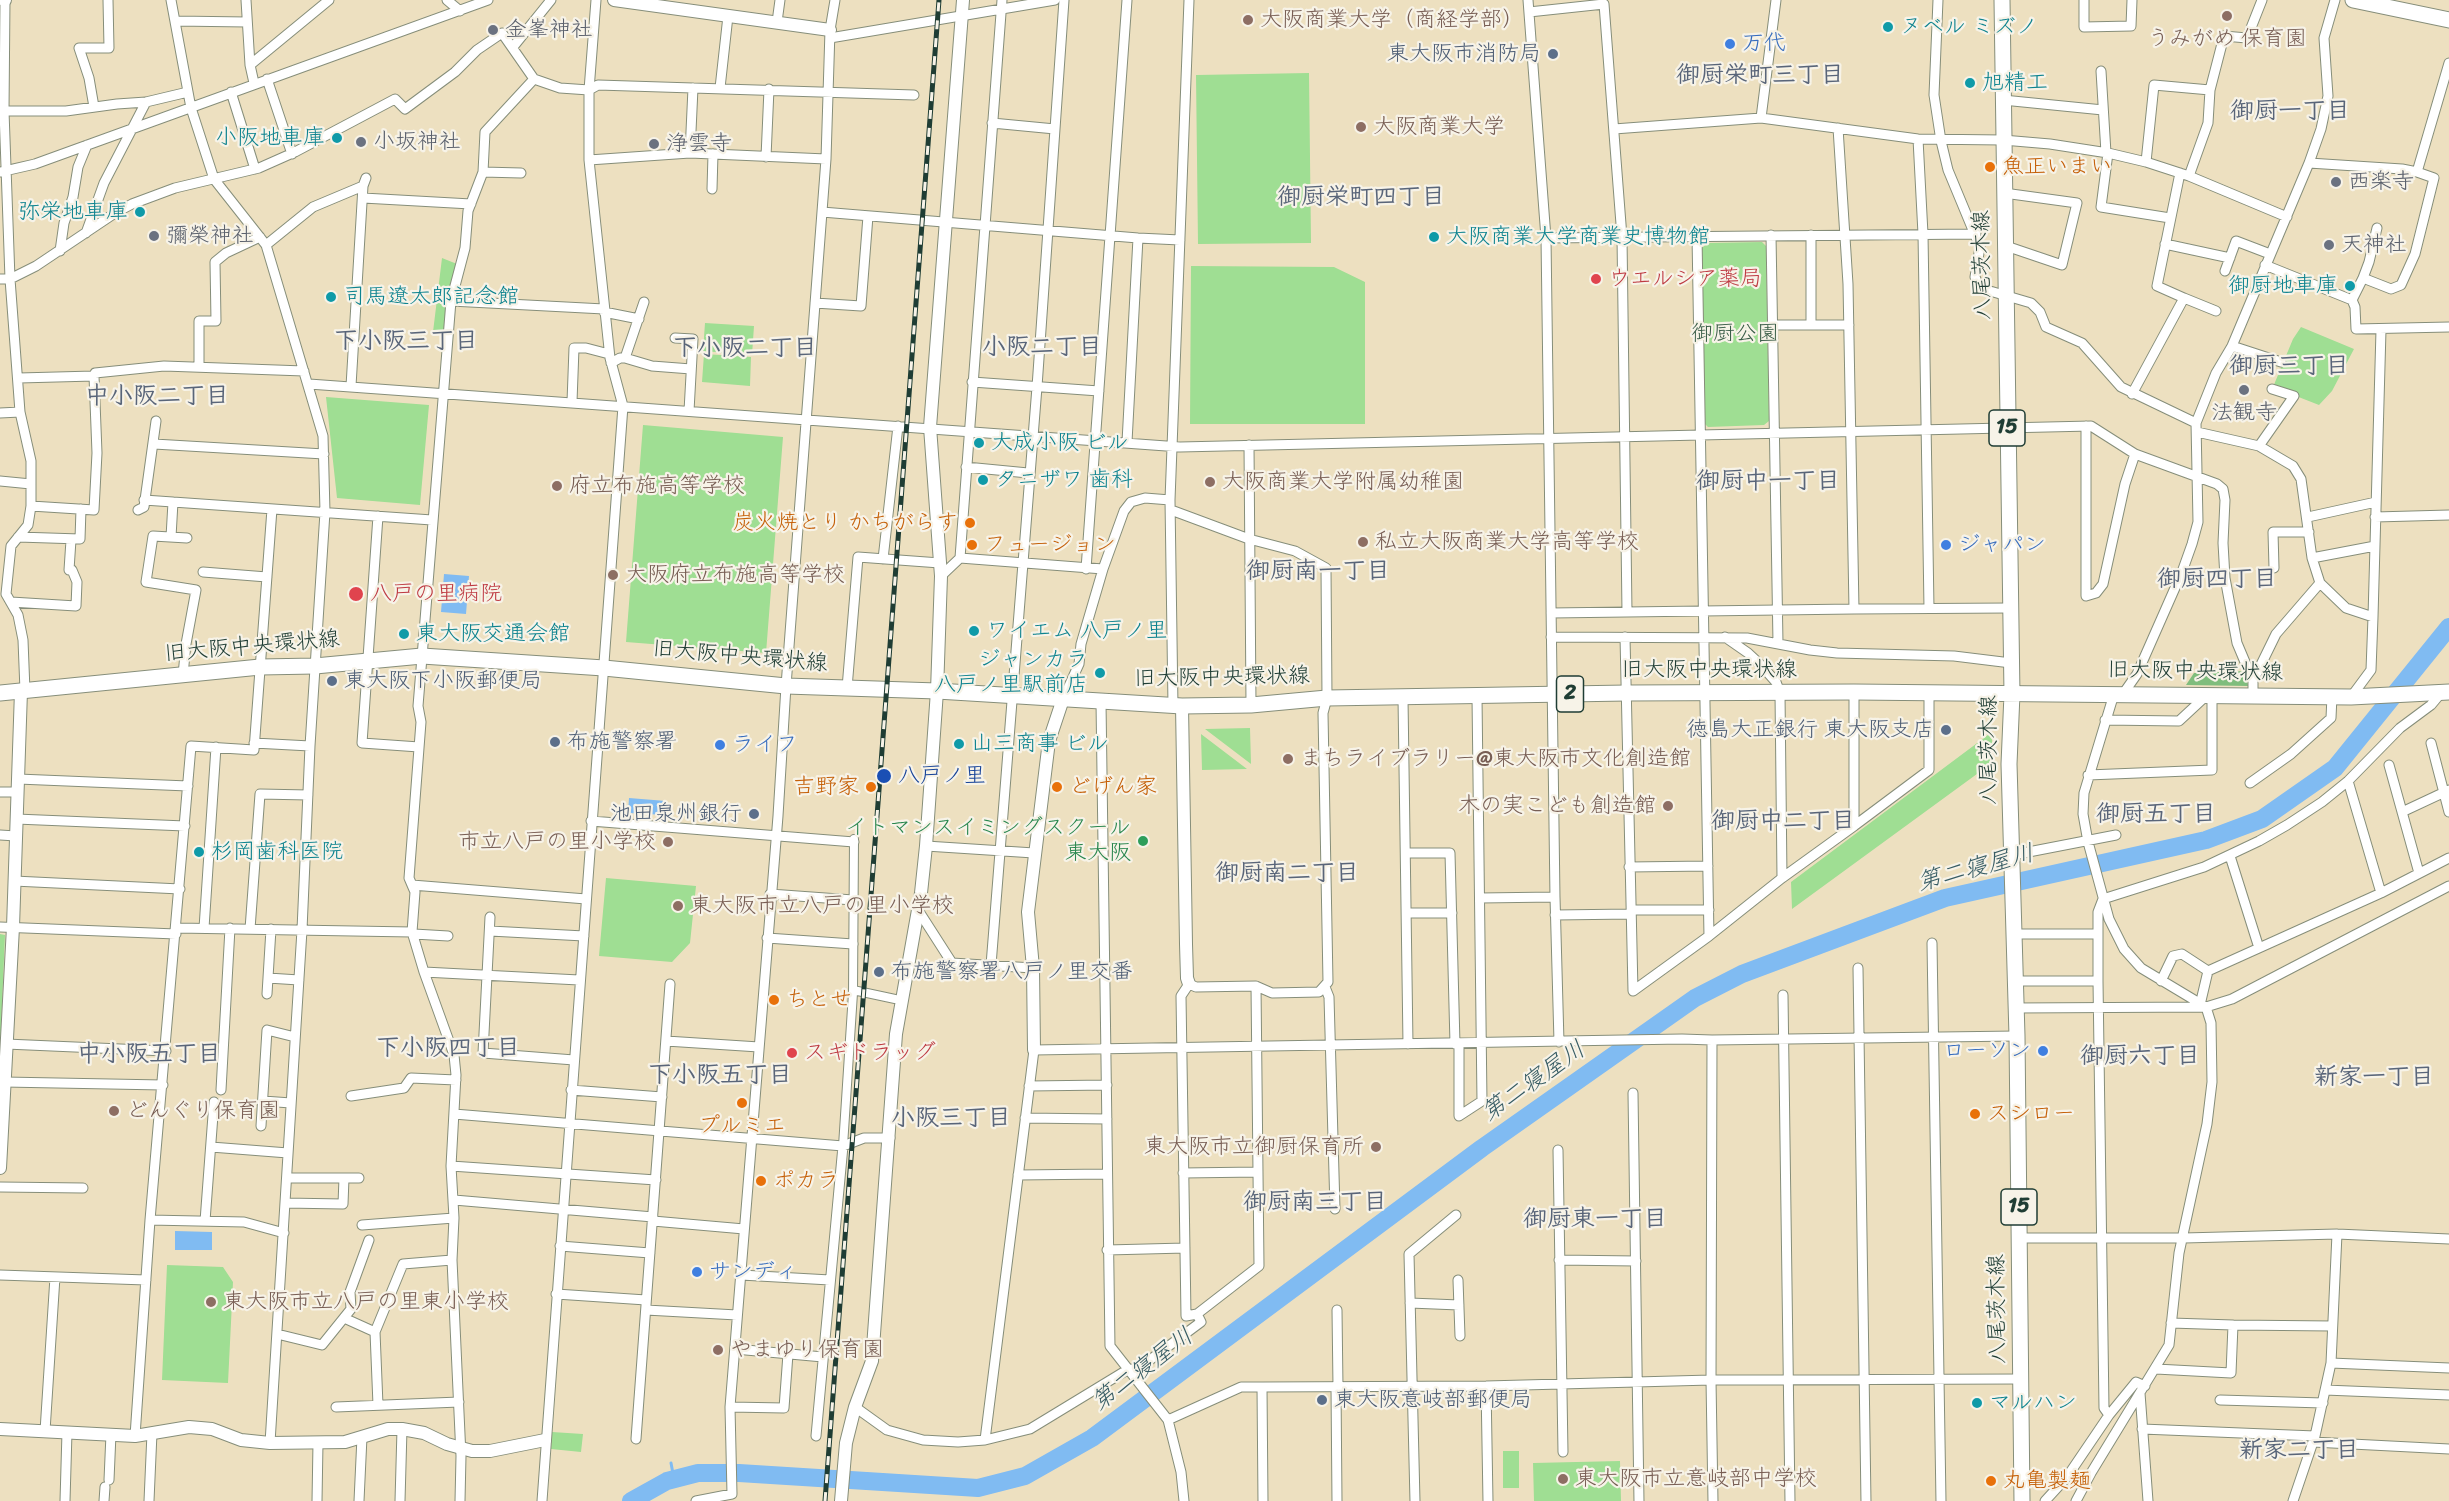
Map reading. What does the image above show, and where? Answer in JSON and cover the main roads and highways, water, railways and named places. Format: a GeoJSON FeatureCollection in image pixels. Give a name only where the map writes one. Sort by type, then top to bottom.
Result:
{"type":"FeatureCollection","features":[{"type":"Feature","properties":{"kind":"main road","name":"八尾茨木線"},"geometry":{"type":"LineString","coordinates":[[2002,0],[2012,694],[2008,764],[2013,855],[2017,1036],[2022,1501]]}},
{"type":"Feature","properties":{"kind":"main road"},"geometry":{"type":"LineString","coordinates":[[2353,0],[2408,6],[2449,20]]}},
{"type":"Feature","properties":{"kind":"main road","name":"旧大阪中央環状線"},"geometry":{"type":"LineString","coordinates":[[0,693],[260,667],[315,666],[422,656],[604,668],[786,686],[1178,706],[1251,705],[1327,698],[1627,693],[2210,695],[2253,688],[2353,697],[2423,695],[2445,692]]}},
{"type":"Feature","properties":{"kind":"water"},"geometry":{"type":"Polygon","coordinates":[[[444,574],[469,576],[466,614],[441,612],[444,574]]]}},
{"type":"Feature","properties":{"kind":"water"},"geometry":{"type":"Polygon","coordinates":[[[629,798],[666,801],[665,815],[628,813],[629,798]]]}},
{"type":"Feature","properties":{"kind":"water"},"geometry":{"type":"Polygon","coordinates":[[[175,1231],[212,1232],[212,1250],[175,1250],[175,1231]]]}},
{"type":"Feature","properties":{"kind":"waterway","name":"第二寝屋川"},"geometry":{"type":"LineString","coordinates":[[631,1501],[667,1481],[698,1473],[739,1473],[978,1488],[1025,1476],[1092,1438],[1482,1148],[1695,998],[1742,974],[1945,898],[2206,840],[2262,819],[2335,768],[2449,627]]}},
{"type":"Feature","properties":{"kind":"waterway"},"geometry":{"type":"LineString","coordinates":[[671,1463],[674,1479]]}},
{"type":"Feature","properties":{"kind":"railway"},"geometry":{"type":"LineString","coordinates":[[825,1501],[939,0]]}},
{"type":"Feature","properties":{"kind":"place","name":"うみがめ 保育園"},"geometry":{"type":"Point","coordinates":[2227,16]}},
{"type":"Feature","properties":{"kind":"place","name":"大阪商業大学（商経学部）"},"geometry":{"type":"Point","coordinates":[1248,20]}},
{"type":"Feature","properties":{"kind":"place","name":"ヌベル ミズノ"},"geometry":{"type":"Point","coordinates":[1888,27]}},
{"type":"Feature","properties":{"kind":"place","name":"金峯神社"},"geometry":{"type":"Point","coordinates":[493,30]}},
{"type":"Feature","properties":{"kind":"place","name":"万代"},"geometry":{"type":"Point","coordinates":[1730,44]}},
{"type":"Feature","properties":{"kind":"place","name":"東大阪市消防局"},"geometry":{"type":"Point","coordinates":[1553,54]}},
{"type":"Feature","properties":{"kind":"place","name":"旭精工"},"geometry":{"type":"Point","coordinates":[1970,83]}},
{"type":"Feature","properties":{"kind":"place","name":"大阪商業大学"},"geometry":{"type":"Point","coordinates":[1361,127]}},
{"type":"Feature","properties":{"kind":"place","name":"小阪地車庫"},"geometry":{"type":"Point","coordinates":[337,138]}},
{"type":"Feature","properties":{"kind":"place","name":"小坂神社"},"geometry":{"type":"Point","coordinates":[361,142]}},
{"type":"Feature","properties":{"kind":"place","name":"浄雲寺"},"geometry":{"type":"Point","coordinates":[654,144]}},
{"type":"Feature","properties":{"kind":"place","name":"魚正いまい"},"geometry":{"type":"Point","coordinates":[1990,167]}},
{"type":"Feature","properties":{"kind":"place","name":"西楽寺"},"geometry":{"type":"Point","coordinates":[2336,182]}},
{"type":"Feature","properties":{"kind":"place","name":"弥栄地車庫"},"geometry":{"type":"Point","coordinates":[140,212]}},
{"type":"Feature","properties":{"kind":"place","name":"彌榮神社"},"geometry":{"type":"Point","coordinates":[154,236]}},
{"type":"Feature","properties":{"kind":"place","name":"大阪商業大学商業史博物館"},"geometry":{"type":"Point","coordinates":[1434,237]}},
{"type":"Feature","properties":{"kind":"place","name":"天神社"},"geometry":{"type":"Point","coordinates":[2329,245]}},
{"type":"Feature","properties":{"kind":"place","name":"ウエルシア薬局"},"geometry":{"type":"Point","coordinates":[1596,279]}},
{"type":"Feature","properties":{"kind":"place","name":"御厨地車庫"},"geometry":{"type":"Point","coordinates":[2350,286]}},
{"type":"Feature","properties":{"kind":"place","name":"司馬遼太郎記念館"},"geometry":{"type":"Point","coordinates":[331,297]}},
{"type":"Feature","properties":{"kind":"place","name":"法観寺"},"geometry":{"type":"Point","coordinates":[2244,390]}},
{"type":"Feature","properties":{"kind":"place","name":"大成小阪 ビル"},"geometry":{"type":"Point","coordinates":[979,443]}},
{"type":"Feature","properties":{"kind":"place","name":"タニザワ 歯科"},"geometry":{"type":"Point","coordinates":[983,480]}},
{"type":"Feature","properties":{"kind":"place","name":"大阪商業大学附属幼稚園"},"geometry":{"type":"Point","coordinates":[1210,482]}},
{"type":"Feature","properties":{"kind":"place","name":"府立布施高等学校"},"geometry":{"type":"Point","coordinates":[557,486]}},
{"type":"Feature","properties":{"kind":"place","name":"炭火焼とり かちがらす"},"geometry":{"type":"Point","coordinates":[970,523]}},
{"type":"Feature","properties":{"kind":"place","name":"私立大阪商業大学高等学校"},"geometry":{"type":"Point","coordinates":[1363,542]}},
{"type":"Feature","properties":{"kind":"place","name":"フュージョン"},"geometry":{"type":"Point","coordinates":[972,545]}},
{"type":"Feature","properties":{"kind":"place","name":"ジャパン"},"geometry":{"type":"Point","coordinates":[1946,545]}},
{"type":"Feature","properties":{"kind":"place","name":"大阪府立布施高等学校"},"geometry":{"type":"Point","coordinates":[613,575]}},
{"type":"Feature","properties":{"kind":"place","name":"八戸の里病院"},"geometry":{"type":"Point","coordinates":[356,594]}},
{"type":"Feature","properties":{"kind":"place","name":"ワイエム 八戸ノ里"},"geometry":{"type":"Point","coordinates":[974,631]}},
{"type":"Feature","properties":{"kind":"place","name":"東大阪交通会館"},"geometry":{"type":"Point","coordinates":[404,634]}},
{"type":"Feature","properties":{"kind":"place","name":"ジャンカラ 八戸ノ里駅前店"},"geometry":{"type":"Point","coordinates":[1100,673]}},
{"type":"Feature","properties":{"kind":"place","name":"東大阪下小阪郵便局"},"geometry":{"type":"Point","coordinates":[332,681]}},
{"type":"Feature","properties":{"kind":"place","name":"徳島大正銀行 東大阪支店"},"geometry":{"type":"Point","coordinates":[1946,730]}},
{"type":"Feature","properties":{"kind":"place","name":"布施警察署"},"geometry":{"type":"Point","coordinates":[555,742]}},
{"type":"Feature","properties":{"kind":"place","name":"山三商事 ビル"},"geometry":{"type":"Point","coordinates":[959,744]}},
{"type":"Feature","properties":{"kind":"place","name":"ライフ"},"geometry":{"type":"Point","coordinates":[720,745]}},
{"type":"Feature","properties":{"kind":"place","name":"まちライブラリー@東大阪市文化創造館"},"geometry":{"type":"Point","coordinates":[1288,759]}},
{"type":"Feature","properties":{"kind":"place","name":"八戸ノ里"},"geometry":{"type":"Point","coordinates":[884,776]}},
{"type":"Feature","properties":{"kind":"place","name":"吉野家"},"geometry":{"type":"Point","coordinates":[871,787]}},
{"type":"Feature","properties":{"kind":"place","name":"どげん家"},"geometry":{"type":"Point","coordinates":[1057,787]}},
{"type":"Feature","properties":{"kind":"place","name":"木の実こども創造館"},"geometry":{"type":"Point","coordinates":[1668,806]}},
{"type":"Feature","properties":{"kind":"place","name":"池田泉州銀行"},"geometry":{"type":"Point","coordinates":[754,814]}},
{"type":"Feature","properties":{"kind":"place","name":"イトマンスイミングスクール 東大阪"},"geometry":{"type":"Point","coordinates":[1143,841]}},
{"type":"Feature","properties":{"kind":"place","name":"市立八戸の里小学校"},"geometry":{"type":"Point","coordinates":[668,842]}},
{"type":"Feature","properties":{"kind":"place","name":"杉岡歯科医院"},"geometry":{"type":"Point","coordinates":[199,852]}},
{"type":"Feature","properties":{"kind":"place","name":"東大阪市立八戸の里小学校"},"geometry":{"type":"Point","coordinates":[678,906]}},
{"type":"Feature","properties":{"kind":"place","name":"布施警察署八戸ノ里交番"},"geometry":{"type":"Point","coordinates":[879,972]}},
{"type":"Feature","properties":{"kind":"place","name":"ちとせ"},"geometry":{"type":"Point","coordinates":[774,1000]}},
{"type":"Feature","properties":{"kind":"place","name":"ローソン"},"geometry":{"type":"Point","coordinates":[2043,1051]}},
{"type":"Feature","properties":{"kind":"place","name":"スギドラッグ"},"geometry":{"type":"Point","coordinates":[792,1053]}},
{"type":"Feature","properties":{"kind":"place","name":"プルミエ"},"geometry":{"type":"Point","coordinates":[742,1103]}},
{"type":"Feature","properties":{"kind":"place","name":"どんぐり保育園"},"geometry":{"type":"Point","coordinates":[114,1111]}},
{"type":"Feature","properties":{"kind":"place","name":"スシロー"},"geometry":{"type":"Point","coordinates":[1975,1114]}},
{"type":"Feature","properties":{"kind":"place","name":"東大阪市立御厨保育所"},"geometry":{"type":"Point","coordinates":[1376,1147]}},
{"type":"Feature","properties":{"kind":"place","name":"ポカラ"},"geometry":{"type":"Point","coordinates":[761,1181]}},
{"type":"Feature","properties":{"kind":"place","name":"サンディ"},"geometry":{"type":"Point","coordinates":[697,1272]}},
{"type":"Feature","properties":{"kind":"place","name":"東大阪市立八戸の里東小学校"},"geometry":{"type":"Point","coordinates":[211,1302]}},
{"type":"Feature","properties":{"kind":"place","name":"やまゆり保育園"},"geometry":{"type":"Point","coordinates":[718,1350]}},
{"type":"Feature","properties":{"kind":"place","name":"東大阪意岐部郵便局"},"geometry":{"type":"Point","coordinates":[1322,1400]}},
{"type":"Feature","properties":{"kind":"place","name":"マルハン"},"geometry":{"type":"Point","coordinates":[1977,1403]}},
{"type":"Feature","properties":{"kind":"place","name":"東大阪市立意岐部中学校"},"geometry":{"type":"Point","coordinates":[1563,1479]}},
{"type":"Feature","properties":{"kind":"place","name":"丸亀製麺"},"geometry":{"type":"Point","coordinates":[1991,1481]}},
{"type":"Feature","properties":{"kind":"district","name":"御厨栄町三丁目"},"geometry":{"type":"Point","coordinates":[1760,76]}},
{"type":"Feature","properties":{"kind":"district","name":"御厨一丁目"},"geometry":{"type":"Point","coordinates":[2290,112]}},
{"type":"Feature","properties":{"kind":"district","name":"御厨栄町四丁目"},"geometry":{"type":"Point","coordinates":[1361,198]}},
{"type":"Feature","properties":{"kind":"district","name":"下小阪三丁目"},"geometry":{"type":"Point","coordinates":[406,342]}},
{"type":"Feature","properties":{"kind":"district","name":"小阪二丁目"},"geometry":{"type":"Point","coordinates":[1042,348]}},
{"type":"Feature","properties":{"kind":"district","name":"下小阪二丁目"},"geometry":{"type":"Point","coordinates":[745,349]}},
{"type":"Feature","properties":{"kind":"district","name":"御厨三丁目"},"geometry":{"type":"Point","coordinates":[2289,367]}},
{"type":"Feature","properties":{"kind":"district","name":"中小阪二丁目"},"geometry":{"type":"Point","coordinates":[157,397]}},
{"type":"Feature","properties":{"kind":"district","name":"御厨中一丁目"},"geometry":{"type":"Point","coordinates":[1768,482]}},
{"type":"Feature","properties":{"kind":"district","name":"御厨南一丁目"},"geometry":{"type":"Point","coordinates":[1318,572]}},
{"type":"Feature","properties":{"kind":"district","name":"御厨四丁目"},"geometry":{"type":"Point","coordinates":[2217,580]}},
{"type":"Feature","properties":{"kind":"district","name":"御厨五丁目"},"geometry":{"type":"Point","coordinates":[2156,815]}},
{"type":"Feature","properties":{"kind":"district","name":"御厨中二丁目"},"geometry":{"type":"Point","coordinates":[1783,822]}},
{"type":"Feature","properties":{"kind":"district","name":"御厨南二丁目"},"geometry":{"type":"Point","coordinates":[1287,874]}},
{"type":"Feature","properties":{"kind":"district","name":"下小阪四丁目"},"geometry":{"type":"Point","coordinates":[448,1049]}},
{"type":"Feature","properties":{"kind":"district","name":"中小阪五丁目"},"geometry":{"type":"Point","coordinates":[149,1055]}},
{"type":"Feature","properties":{"kind":"district","name":"御厨六丁目"},"geometry":{"type":"Point","coordinates":[2140,1057]}},
{"type":"Feature","properties":{"kind":"district","name":"下小阪五丁目"},"geometry":{"type":"Point","coordinates":[720,1076]}},
{"type":"Feature","properties":{"kind":"district","name":"新家一丁目"},"geometry":{"type":"Point","coordinates":[2374,1078]}},
{"type":"Feature","properties":{"kind":"district","name":"小阪三丁目"},"geometry":{"type":"Point","coordinates":[951,1119]}},
{"type":"Feature","properties":{"kind":"district","name":"御厨南三丁目"},"geometry":{"type":"Point","coordinates":[1315,1203]}},
{"type":"Feature","properties":{"kind":"district","name":"御厨東一丁目"},"geometry":{"type":"Point","coordinates":[1595,1220]}},
{"type":"Feature","properties":{"kind":"district","name":"新家二丁目"},"geometry":{"type":"Point","coordinates":[2299,1451]}},
{"type":"Feature","properties":{"kind":"park label","name":"御厨公園"},"geometry":{"type":"Point","coordinates":[1735,334]}}]}
